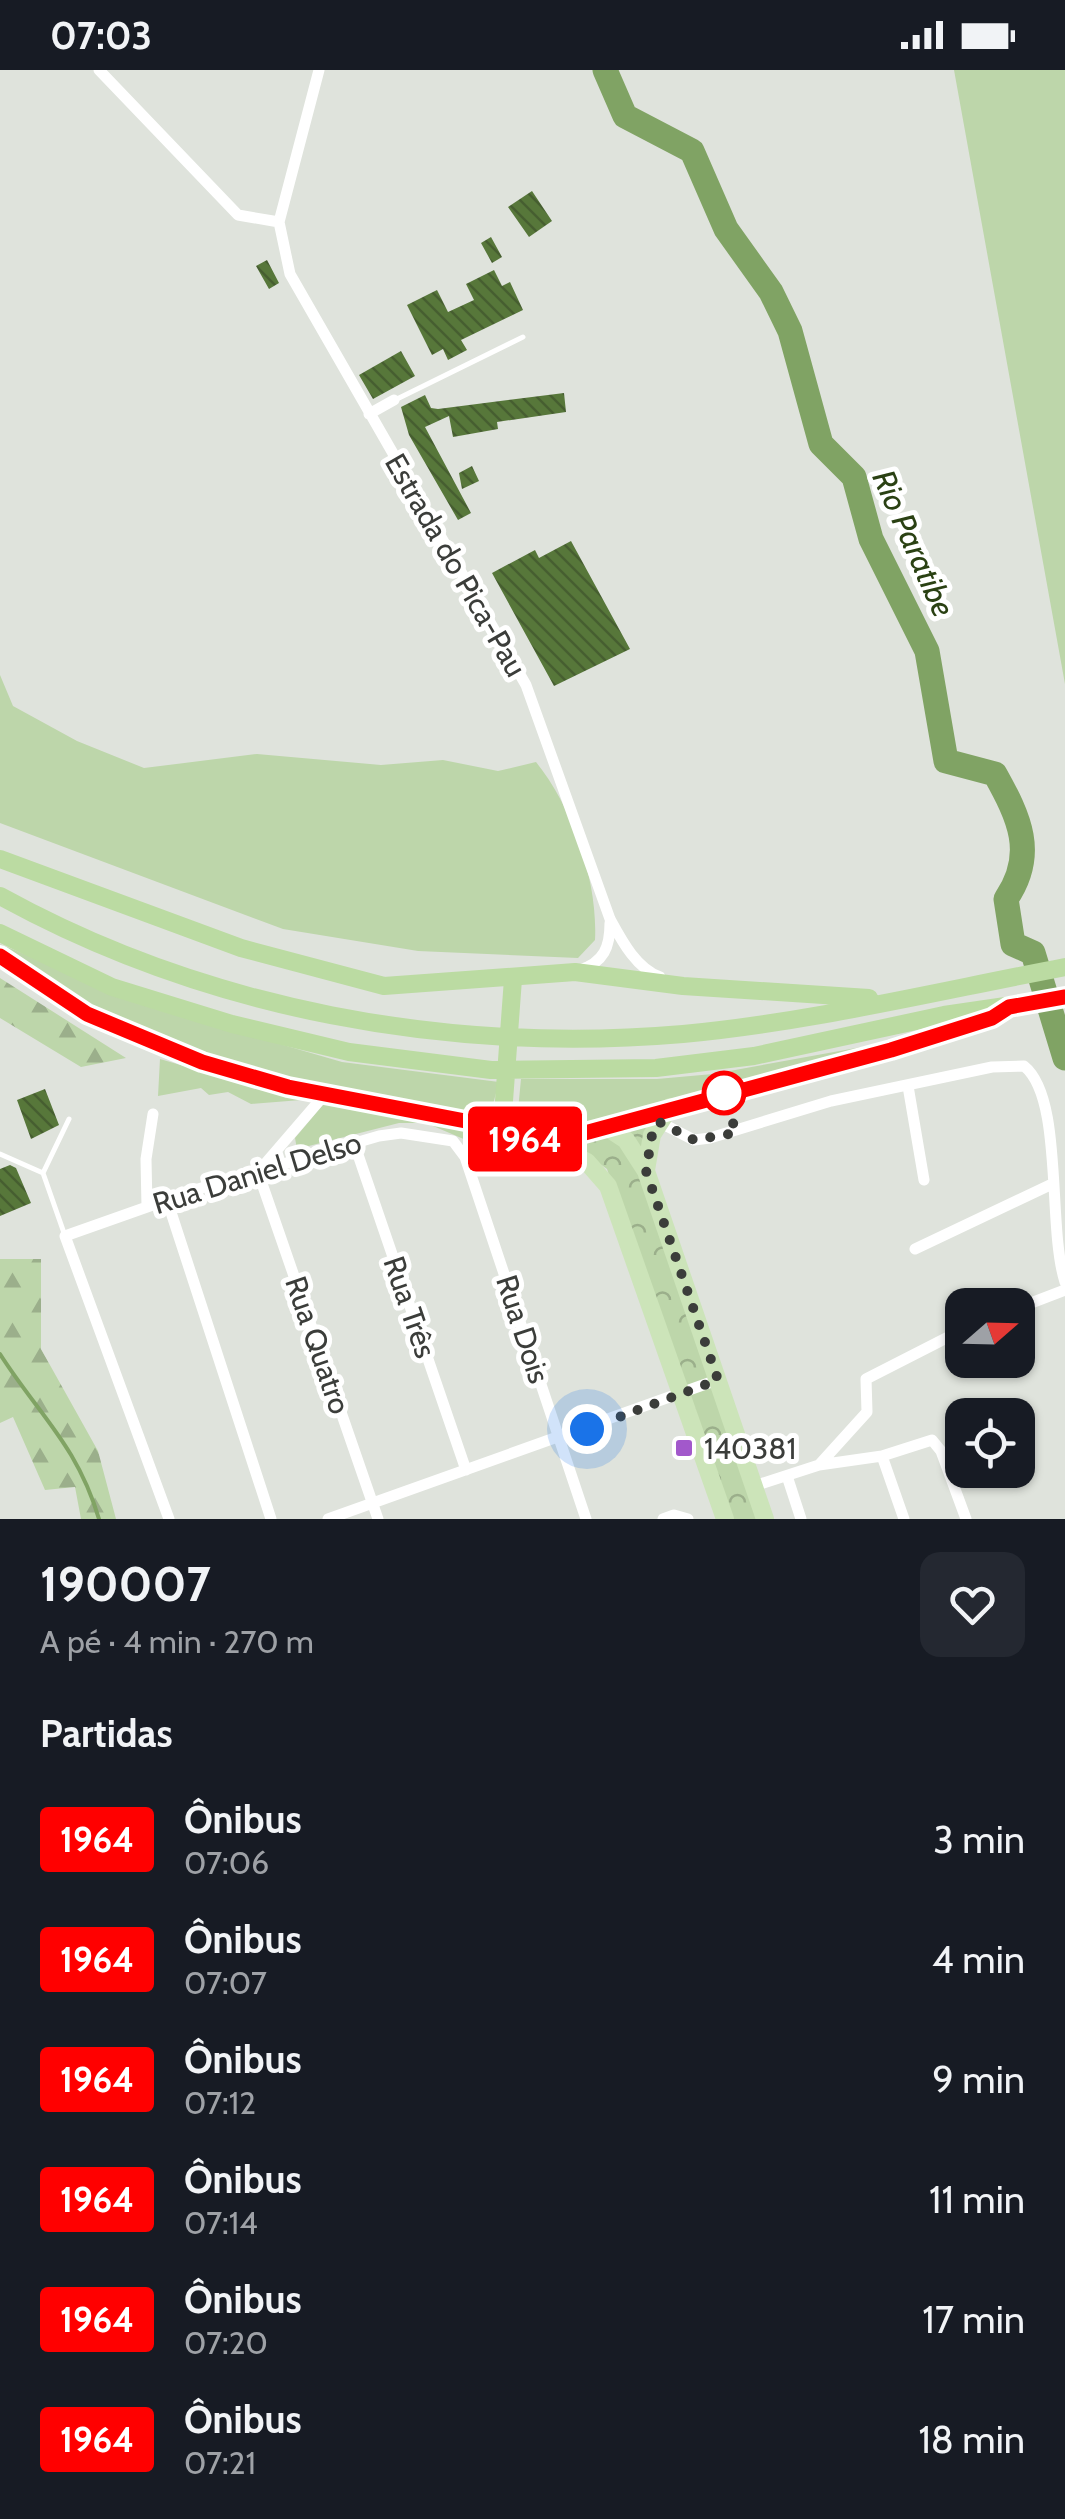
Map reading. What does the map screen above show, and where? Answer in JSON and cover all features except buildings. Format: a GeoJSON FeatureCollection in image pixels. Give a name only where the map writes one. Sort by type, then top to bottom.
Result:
{"type":"FeatureCollection","features":[{"type":"Feature","properties":{"kind":"highway"},"geometry":{"type":"LineString","coordinates":[[0,859],[241,948],[384,986],[514,980],[576,972],[683,986],[894,999]]}},
{"type":"Feature","properties":{"kind":"highway"},"geometry":{"type":"LineString","coordinates":[[0,896],[133,956],[290,1008],[540,1041],[682,1034],[1059,968]]}},
{"type":"Feature","properties":{"kind":"highway"},"geometry":{"type":"LineString","coordinates":[[0,933],[112,987],[232,1024],[349,1052],[491,1070],[656,1068],[754,1056],[944,1016],[1063,997]]}},
{"type":"Feature","properties":{"kind":"highway"},"geometry":{"type":"LineString","coordinates":[[0,956],[87,1014],[159,1046],[248,1076],[502,1128],[535,1142],[551,1143],[891,1050],[992,1018],[1009,1007]]}},
{"type":"Feature","properties":{"kind":"highway"},"geometry":{"type":"LineString","coordinates":[[502,1128],[514,980]]}},
{"type":"Feature","properties":{"kind":"main road"},"geometry":{"type":"LineString","coordinates":[[646,1171],[652,1135],[664,1114]]}},
{"type":"Feature","properties":{"kind":"main road"},"geometry":{"type":"LineString","coordinates":[[606,1127],[626,1140],[646,1171],[765,1519]]}},
{"type":"Feature","properties":{"kind":"main road"},"geometry":{"type":"LineString","coordinates":[[551,1143],[587,1162],[608,1186],[725,1519]]}},
{"type":"Feature","properties":{"kind":"street"},"geometry":{"type":"LineString","coordinates":[[99,70],[238,215],[278,222],[319,70]]}},
{"type":"Feature","properties":{"kind":"street","name":"Estrada do Pica-Pau"},"geometry":{"type":"LineString","coordinates":[[278,222],[290,274],[526,684],[610,919],[648,973],[683,986]]}},
{"type":"Feature","properties":{"kind":"street"},"geometry":{"type":"LineString","coordinates":[[369,414],[394,400]]}},
{"type":"Feature","properties":{"kind":"street"},"geometry":{"type":"LineString","coordinates":[[576,972],[593,966],[604,953],[610,919]]}},
{"type":"Feature","properties":{"kind":"street"},"geometry":{"type":"LineString","coordinates":[[664,1114],[694,1140],[710,1138],[831,1101],[992,1066],[1024,1066],[1042,1085],[1047,1100],[1050,1186],[1065,1282]]}},
{"type":"Feature","properties":{"kind":"street"},"geometry":{"type":"LineString","coordinates":[[908,1086],[924,1180]]}},
{"type":"Feature","properties":{"kind":"street"},"geometry":{"type":"LineString","coordinates":[[258,1172],[326,1094]]}},
{"type":"Feature","properties":{"kind":"street"},"geometry":{"type":"LineString","coordinates":[[146,1207],[146,1160],[153,1114]]}},
{"type":"Feature","properties":{"kind":"street","name":"Rua Daniel Delso"},"geometry":{"type":"LineString","coordinates":[[65,1236],[167,1200],[354,1143],[401,1132],[453,1142]]}},
{"type":"Feature","properties":{"kind":"street","name":"Rua Dois"},"geometry":{"type":"LineString","coordinates":[[453,1142],[469,1168],[586,1519]]}},
{"type":"Feature","properties":{"kind":"street","name":"Rua Três"},"geometry":{"type":"LineString","coordinates":[[354,1143],[466,1470]]}},
{"type":"Feature","properties":{"kind":"street","name":"Rua Quatro"},"geometry":{"type":"LineString","coordinates":[[258,1172],[378,1519]]}},
{"type":"Feature","properties":{"kind":"street"},"geometry":{"type":"LineString","coordinates":[[915,1249],[1050,1186]]}},
{"type":"Feature","properties":{"kind":"street"},"geometry":{"type":"LineString","coordinates":[[167,1200],[271,1519]]}},
{"type":"Feature","properties":{"kind":"street"},"geometry":{"type":"LineString","coordinates":[[65,1236],[170,1519]]}},
{"type":"Feature","properties":{"kind":"street"},"geometry":{"type":"LineString","coordinates":[[1035,1301],[1065,1290]]}},
{"type":"Feature","properties":{"kind":"street"},"geometry":{"type":"LineString","coordinates":[[819,1465],[867,1412],[864,1384],[881,1370],[945,1338]]}},
{"type":"Feature","properties":{"kind":"street"},"geometry":{"type":"LineString","coordinates":[[328,1519],[718,1380]]}},
{"type":"Feature","properties":{"kind":"street"},"geometry":{"type":"LineString","coordinates":[[754,1486],[819,1465],[882,1456],[932,1440],[941,1451],[966,1519]]}},
{"type":"Feature","properties":{"kind":"street"},"geometry":{"type":"LineString","coordinates":[[882,1456],[904,1519]]}},
{"type":"Feature","properties":{"kind":"street"},"geometry":{"type":"LineString","coordinates":[[787,1476],[801,1519]]}},
{"type":"Feature","properties":{"kind":"street"},"geometry":{"type":"LineString","coordinates":[[663,1519],[674,1515],[688,1519]]}},
{"type":"Feature","properties":{"kind":"lane"},"geometry":{"type":"LineString","coordinates":[[394,400],[523,336]]}},
{"type":"Feature","properties":{"kind":"lane"},"geometry":{"type":"LineString","coordinates":[[65,1236],[43,1173],[69,1119]]}},
{"type":"Feature","properties":{"kind":"lane"},"geometry":{"type":"LineString","coordinates":[[0,1154],[43,1173]]}},
{"type":"Feature","properties":{"kind":"green space"},"geometry":{"type":"Polygon","coordinates":[[[954,70],[1065,70],[1065,684],[954,70]]]}},
{"type":"Feature","properties":{"kind":"green space"},"geometry":{"type":"Polygon","coordinates":[[[0,675],[13,706],[77,741],[144,768],[257,754],[381,765],[443,760],[498,771],[536,762],[561,801],[580,846],[592,894],[595,940],[578,958],[418,951],[283,929],[0,823],[0,675]]]}},
{"type":"Feature","properties":{"kind":"green space"},"geometry":{"type":"Polygon","coordinates":[[[0,944],[152,1007],[342,1062],[499,1082],[492,1108],[476,1115],[306,1083],[194,1053],[89,1008],[19,962],[0,944]]]}},
{"type":"Feature","properties":{"kind":"green space"},"geometry":{"type":"Polygon","coordinates":[[[0,978],[126,1058],[81,1067],[0,1018],[0,978]]]}},
{"type":"Feature","properties":{"kind":"green space"},"geometry":{"type":"Polygon","coordinates":[[[928,1035],[552,1133],[518,1110],[521,1079],[657,1079],[713,1074],[928,1035]]]}},
{"type":"Feature","properties":{"kind":"green space"},"geometry":{"type":"Polygon","coordinates":[[[160,1059],[301,1100],[251,1104],[228,1092],[209,1095],[201,1088],[158,1096],[160,1059]]]}},
{"type":"Feature","properties":{"kind":"green space"},"geometry":{"type":"Polygon","coordinates":[[[327,1100],[511,1120],[512,1115],[538,1135],[535,1147],[487,1134],[473,1143],[426,1123],[399,1123],[297,1149],[295,1138],[327,1100]]]}},
{"type":"Feature","properties":{"kind":"green space"},"geometry":{"type":"Polygon","coordinates":[[[650,1118],[646,1180],[761,1519],[730,1519],[607,1169],[574,1145],[650,1118]]]}},
{"type":"Feature","properties":{"kind":"green space"},"geometry":{"type":"Polygon","coordinates":[[[0,1259],[41,1259],[41,1349],[98,1451],[116,1519],[81,1519],[75,1487],[45,1490],[13,1417],[0,1423],[0,1259]]]}},
{"type":"Feature","properties":{"kind":"waterway","name":"Rio Paratibe"},"geometry":{"type":"LineString","coordinates":[[605,70],[625,116],[692,151],[726,229],[771,292],[790,331],[821,444],[854,477],[871,539],[927,651],[946,761],[995,774],[1011,805],[1022,851],[1021,867],[1006,899],[1013,944],[1033,953],[1065,1058]]}},
{"type":"Feature","properties":{"kind":"waterway"},"geometry":{"type":"LineString","coordinates":[[0,1354],[68,1450],[99,1519]]}},
{"type":"Feature","properties":{"kind":"bus line","name":"1964"},"geometry":{"type":"LineString","coordinates":[[0,956],[87,1014],[202,1062],[288,1087],[502,1128],[544,1144],[670,1106],[891,1050],[992,1018],[1009,1007],[1065,997]]}},
{"type":"Feature","properties":{"kind":"place","name":"140381"},"geometry":{"type":"Point","coordinates":[684,1448]}},
{"type":"Feature","properties":{"kind":"route"},"geometry":{"type":"LineString","coordinates":[[587,1429],[718,1380],[646,1171],[652,1135],[659,1122],[694,1140],[736,1133],[724,1093]]}}]}
